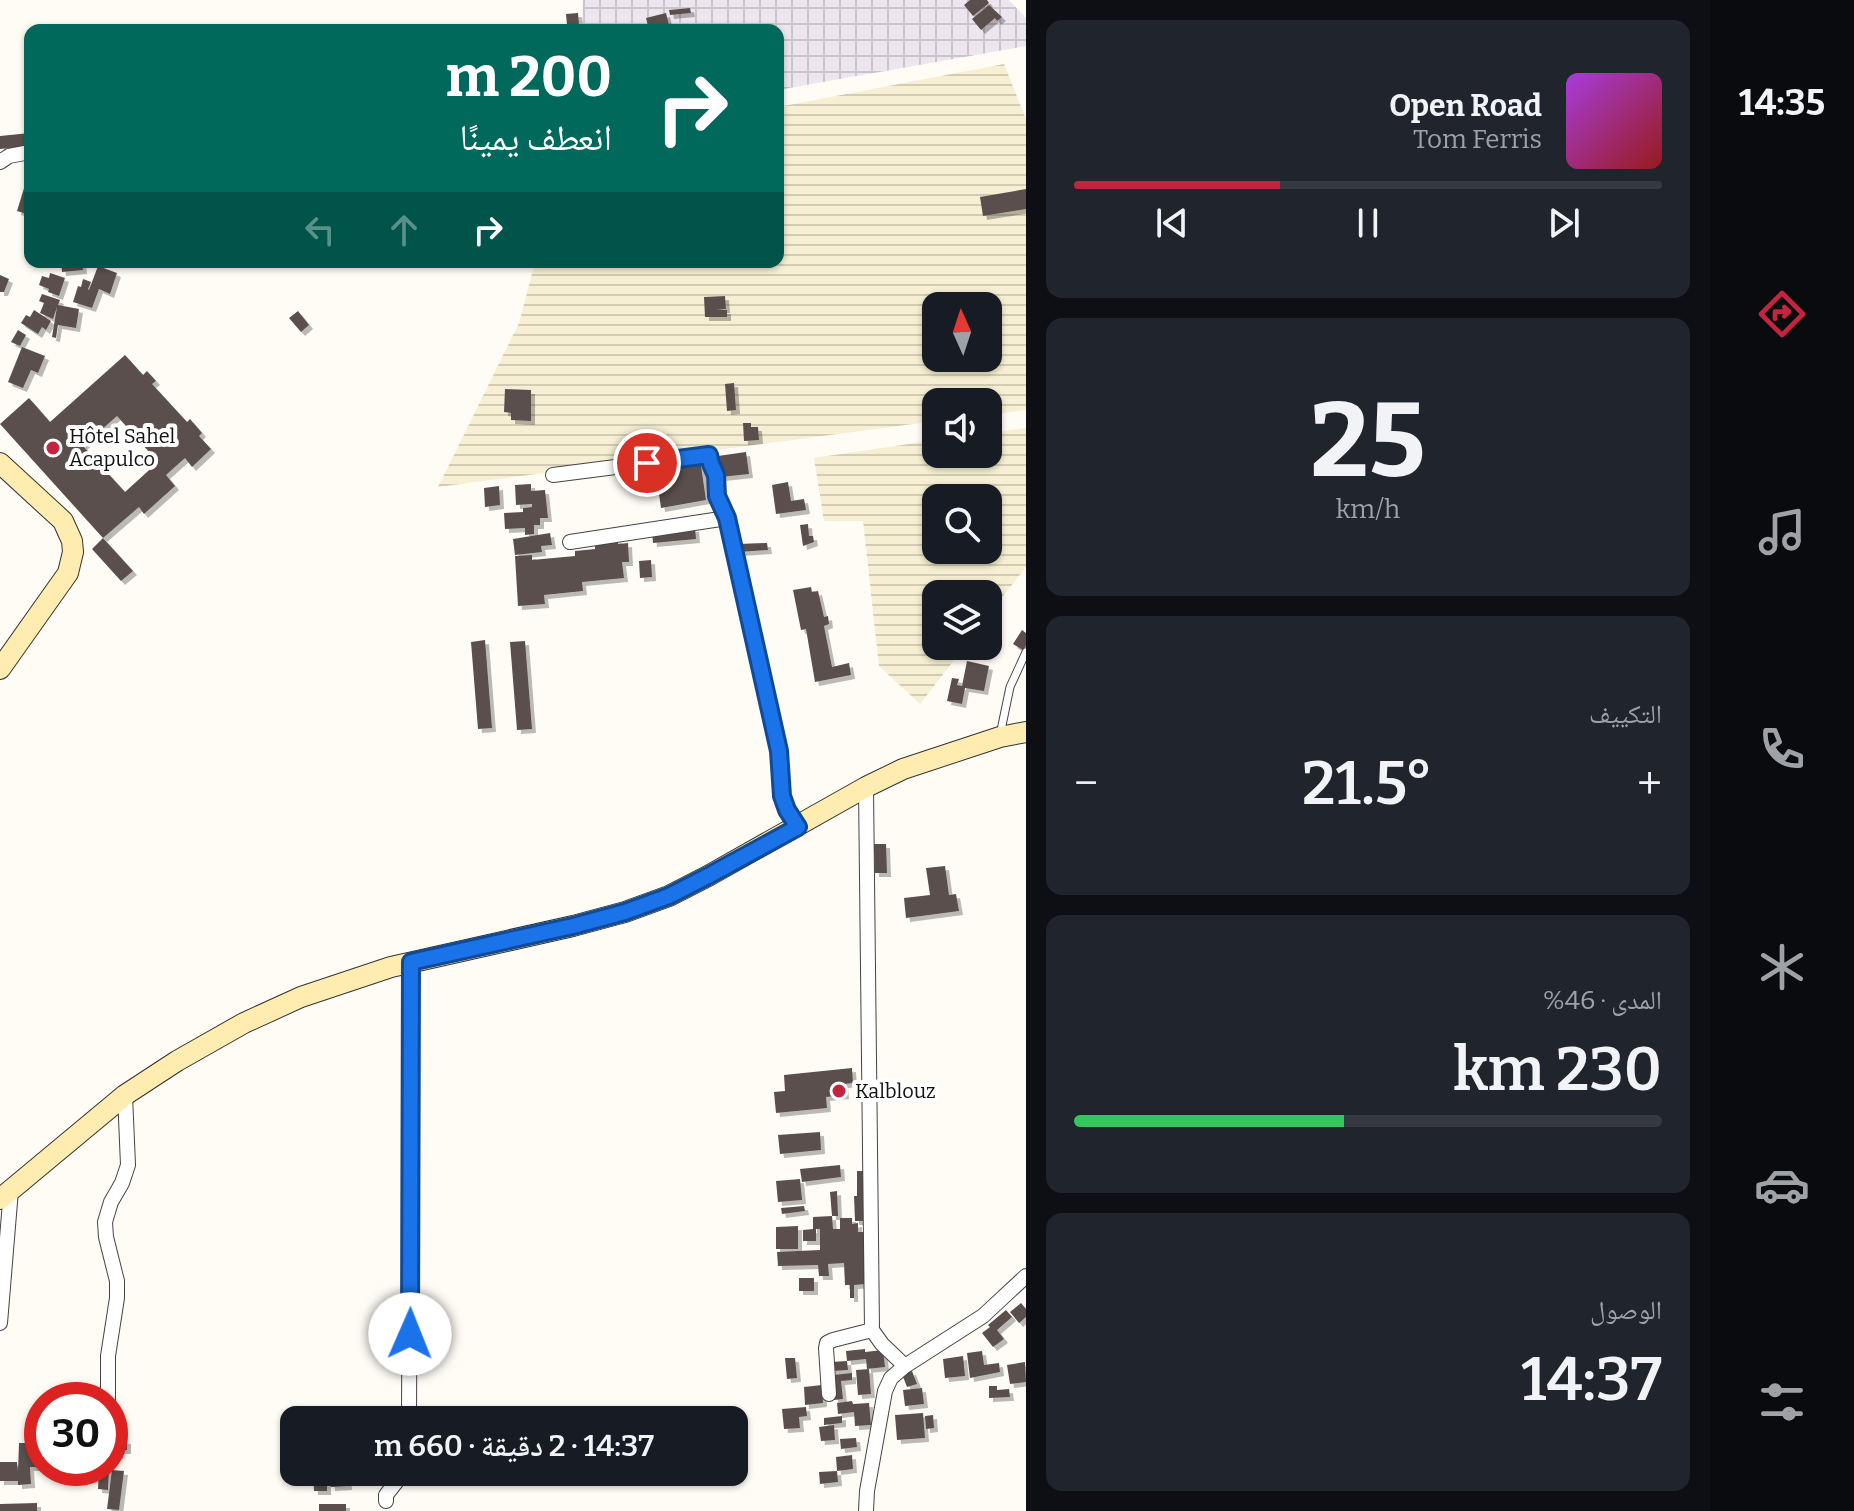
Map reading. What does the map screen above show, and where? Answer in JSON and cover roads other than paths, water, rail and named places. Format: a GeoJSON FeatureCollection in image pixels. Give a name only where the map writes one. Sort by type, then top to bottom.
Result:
{"type":"FeatureCollection","features":[{"type":"Feature","properties":{"kind":"main road"},"geometry":{"type":"LineString","coordinates":[[0,463],[63,521],[69,530],[73,552],[68,573],[0,669]]}},
{"type":"Feature","properties":{"kind":"main road"},"geometry":{"type":"LineString","coordinates":[[6,1194],[125,1095],[244,1023],[312,993],[362,976],[573,926],[669,896],[903,769],[1000,737],[1026,732]]}},
{"type":"Feature","properties":{"kind":"street"},"geometry":{"type":"LineString","coordinates":[[0,162],[9,156],[24,153]]}},
{"type":"Feature","properties":{"kind":"street"},"geometry":{"type":"LineString","coordinates":[[553,475],[709,455],[716,475],[717,496],[727,518],[779,751],[782,796],[798,827]]}},
{"type":"Feature","properties":{"kind":"street"},"geometry":{"type":"LineString","coordinates":[[570,542],[727,518]]}},
{"type":"Feature","properties":{"kind":"street"},"geometry":{"type":"LineString","coordinates":[[866,787],[872,1330],[905,1366]]}},
{"type":"Feature","properties":{"kind":"street"},"geometry":{"type":"LineString","coordinates":[[409,1406],[411,962]]}},
{"type":"Feature","properties":{"kind":"street"},"geometry":{"type":"LineString","coordinates":[[108,1382],[117,1281],[105,1222],[128,1165],[125,1095]]}},
{"type":"Feature","properties":{"kind":"street"},"geometry":{"type":"LineString","coordinates":[[0,1323],[6,1194]]}},
{"type":"Feature","properties":{"kind":"street"},"geometry":{"type":"LineString","coordinates":[[866,1511],[885,1391],[891,1378],[983,1316],[1026,1276]]}},
{"type":"Feature","properties":{"kind":"street"},"geometry":{"type":"LineString","coordinates":[[829,1394],[827,1343],[872,1330]]}},
{"type":"Feature","properties":{"kind":"street"},"geometry":{"type":"LineString","coordinates":[[386,1501],[386,1495],[393,1486]]}},
{"type":"Feature","properties":{"kind":"lane"},"geometry":{"type":"LineString","coordinates":[[1000,737],[1010,687],[1022,668],[1026,652]]}},
{"type":"Feature","properties":{"kind":"place","name":"Hôtel Sahel Acapulco"},"geometry":{"type":"Point","coordinates":[53,448]}},
{"type":"Feature","properties":{"kind":"place","name":"Kalblouz"},"geometry":{"type":"Point","coordinates":[839,1091]}}]}
